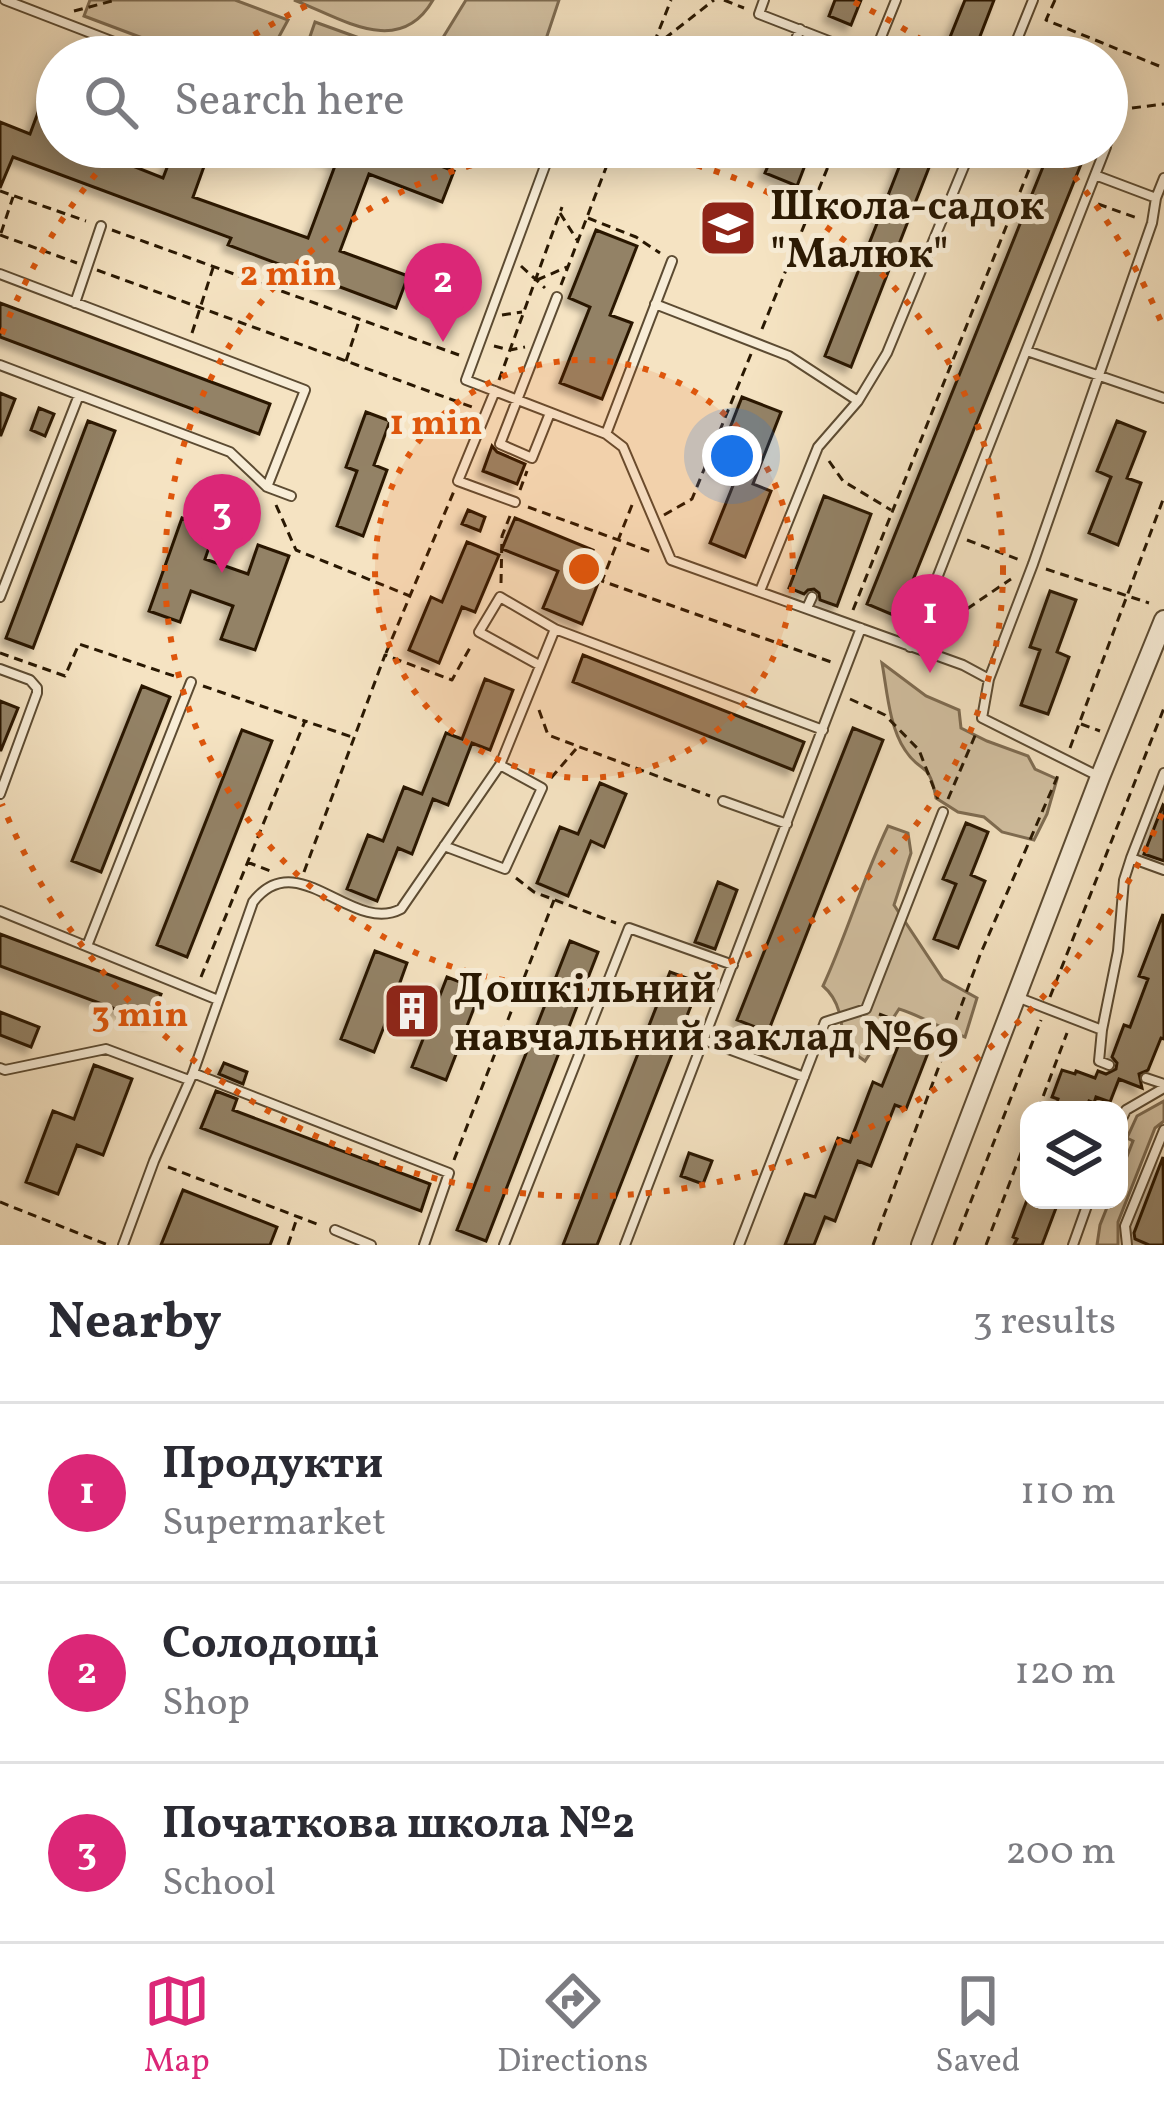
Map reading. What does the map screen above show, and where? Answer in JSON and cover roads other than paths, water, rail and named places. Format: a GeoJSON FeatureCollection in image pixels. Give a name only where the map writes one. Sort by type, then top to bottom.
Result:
{"type":"FeatureCollection","features":[{"type":"Feature","properties":{"kind":"street"},"geometry":{"type":"LineString","coordinates":[[921,1245],[1100,777],[1159,648],[1164,620]]}},
{"type":"Feature","properties":{"kind":"lane"},"geometry":{"type":"LineString","coordinates":[[4,0],[98,36]]}},
{"type":"Feature","properties":{"kind":"lane"},"geometry":{"type":"LineString","coordinates":[[764,0],[759,14],[818,36]]}},
{"type":"Feature","properties":{"kind":"lane"},"geometry":{"type":"LineString","coordinates":[[881,36],[896,0]]}},
{"type":"Feature","properties":{"kind":"lane"},"geometry":{"type":"LineString","coordinates":[[1018,36],[1033,0]]}},
{"type":"Feature","properties":{"kind":"lane"},"geometry":{"type":"LineString","coordinates":[[797,36],[800,29]]}},
{"type":"Feature","properties":{"kind":"lane"},"geometry":{"type":"LineString","coordinates":[[544,168],[466,380],[606,434],[623,448],[671,560],[963,665],[989,679]]}},
{"type":"Feature","properties":{"kind":"lane"},"geometry":{"type":"LineString","coordinates":[[760,591],[818,447],[859,401],[887,353],[964,168]]}},
{"type":"Feature","properties":{"kind":"lane"},"geometry":{"type":"LineString","coordinates":[[910,647],[1097,168]]}},
{"type":"Feature","properties":{"kind":"lane"},"geometry":{"type":"LineString","coordinates":[[1094,175],[1156,198]]}},
{"type":"Feature","properties":{"kind":"lane"},"geometry":{"type":"LineString","coordinates":[[1100,777],[982,718],[989,679],[1033,564],[1164,178]]}},
{"type":"Feature","properties":{"kind":"lane"},"geometry":{"type":"LineString","coordinates":[[75,303],[101,226]]}},
{"type":"Feature","properties":{"kind":"lane"},"geometry":{"type":"LineString","coordinates":[[606,434],[672,261]]}},
{"type":"Feature","properties":{"kind":"lane"},"geometry":{"type":"LineString","coordinates":[[0,274],[305,390],[267,487]]}},
{"type":"Feature","properties":{"kind":"lane"},"geometry":{"type":"LineString","coordinates":[[550,413],[532,458],[500,444],[556,297]]}},
{"type":"Feature","properties":{"kind":"lane"},"geometry":{"type":"LineString","coordinates":[[656,304],[789,356],[859,401]]}},
{"type":"Feature","properties":{"kind":"lane"},"geometry":{"type":"LineString","coordinates":[[1027,351],[1164,398]]}},
{"type":"Feature","properties":{"kind":"lane"},"geometry":{"type":"LineString","coordinates":[[0,365],[230,452],[267,487],[291,496]]}},
{"type":"Feature","properties":{"kind":"lane"},"geometry":{"type":"LineString","coordinates":[[495,391],[458,481],[515,502]]}},
{"type":"Feature","properties":{"kind":"lane"},"geometry":{"type":"LineString","coordinates":[[0,598],[79,395]]}},
{"type":"Feature","properties":{"kind":"lane"},"geometry":{"type":"LineString","coordinates":[[538,665],[479,632],[500,597],[555,629],[823,730]]}},
{"type":"Feature","properties":{"kind":"lane"},"geometry":{"type":"LineString","coordinates":[[807,608],[812,597]]}},
{"type":"Feature","properties":{"kind":"lane"},"geometry":{"type":"LineString","coordinates":[[625,1245],[861,628]]}},
{"type":"Feature","properties":{"kind":"lane"},"geometry":{"type":"LineString","coordinates":[[123,1245],[191,1076],[253,902],[274,884],[300,883],[370,913],[388,916],[401,909],[500,765],[555,629]]}},
{"type":"Feature","properties":{"kind":"lane"},"geometry":{"type":"LineString","coordinates":[[0,670],[30,680],[37,688],[0,794]]}},
{"type":"Feature","properties":{"kind":"lane"},"geometry":{"type":"LineString","coordinates":[[87,946],[191,682]]}},
{"type":"Feature","properties":{"kind":"lane"},"geometry":{"type":"LineString","coordinates":[[444,846],[505,869],[542,788],[500,765]]}},
{"type":"Feature","properties":{"kind":"lane"},"geometry":{"type":"LineString","coordinates":[[1109,1064],[1100,1061],[1102,1030],[1118,951],[1124,880],[1164,773]]}},
{"type":"Feature","properties":{"kind":"lane"},"geometry":{"type":"LineString","coordinates":[[723,801],[787,824]]}},
{"type":"Feature","properties":{"kind":"lane"},"geometry":{"type":"LineString","coordinates":[[740,1245],[825,1022],[866,1009],[943,812]]}},
{"type":"Feature","properties":{"kind":"lane"},"geometry":{"type":"LineString","coordinates":[[1131,858],[1164,870]]}},
{"type":"Feature","properties":{"kind":"lane"},"geometry":{"type":"LineString","coordinates":[[0,911],[218,1000]]}},
{"type":"Feature","properties":{"kind":"lane"},"geometry":{"type":"LineString","coordinates":[[504,1245],[629,928],[733,965]]}},
{"type":"Feature","properties":{"kind":"lane"},"geometry":{"type":"LineString","coordinates":[[1015,996],[1102,1030]]}},
{"type":"Feature","properties":{"kind":"lane"},"geometry":{"type":"LineString","coordinates":[[704,1040],[804,1077]]}},
{"type":"Feature","properties":{"kind":"lane"},"geometry":{"type":"LineString","coordinates":[[0,1068],[106,1049],[449,1173],[424,1245]]}},
{"type":"Feature","properties":{"kind":"lane"},"geometry":{"type":"LineString","coordinates":[[1146,1078],[1164,1086]]}},
{"type":"Feature","properties":{"kind":"lane"},"geometry":{"type":"LineString","coordinates":[[1128,1109],[1164,1086]]}},
{"type":"Feature","properties":{"kind":"lane"},"geometry":{"type":"LineString","coordinates":[[1127,1245],[1125,1226],[1164,1130]]}},
{"type":"Feature","properties":{"kind":"lane"},"geometry":{"type":"LineString","coordinates":[[1072,1245],[1086,1209]]}},
{"type":"Feature","properties":{"kind":"lane"},"geometry":{"type":"LineString","coordinates":[[335,1231],[371,1245]]}},
{"type":"Feature","properties":{"kind":"place","name":"Школа-садок \"Малюк\""},"geometry":{"type":"Point","coordinates":[728,228]}},
{"type":"Feature","properties":{"kind":"place","name":"Солодощі"},"geometry":{"type":"Point","coordinates":[443,342]}},
{"type":"Feature","properties":{"kind":"place","name":"Початкова школа №2"},"geometry":{"type":"Point","coordinates":[222,573]}},
{"type":"Feature","properties":{"kind":"place","name":"Продукти"},"geometry":{"type":"Point","coordinates":[930,673]}},
{"type":"Feature","properties":{"kind":"place","name":"Дошкільний навчальний заклад №69"},"geometry":{"type":"Point","coordinates":[412,1011]}}]}
